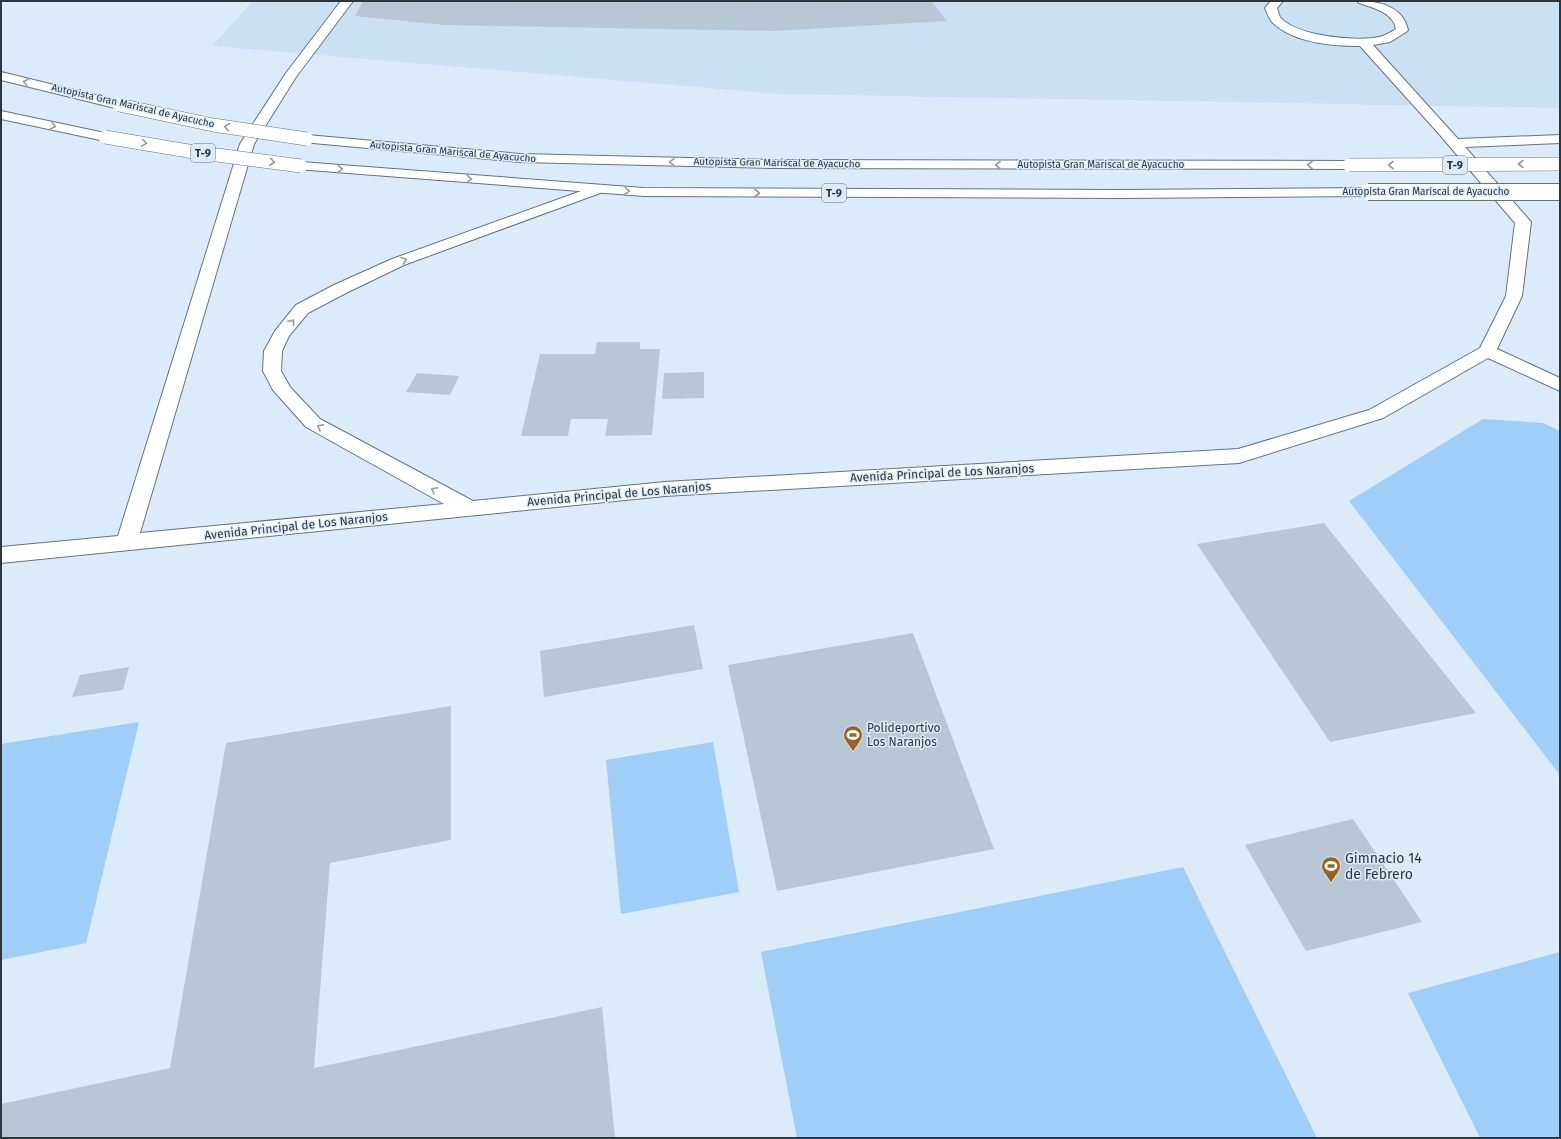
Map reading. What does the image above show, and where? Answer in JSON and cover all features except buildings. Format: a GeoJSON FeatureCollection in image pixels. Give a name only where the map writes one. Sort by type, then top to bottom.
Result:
{"type":"FeatureCollection","features":[{"type":"Feature","properties":{"kind":"main road"},"geometry":{"type":"LineString","coordinates":[[127,542],[247,144],[290,76],[346,1]]}},
{"type":"Feature","properties":{"kind":"main road"},"geometry":{"type":"LineString","coordinates":[[1278,1],[1271,8],[1272,15],[1280,24],[1317,38],[1340,42],[1363,42],[1381,40],[1395,36],[1402,30],[1401,22],[1394,14],[1381,7],[1363,1]]}},
{"type":"Feature","properties":{"kind":"main road"},"geometry":{"type":"LineString","coordinates":[[1363,42],[1523,222],[1514,296],[1487,351],[1560,385]]}},
{"type":"Feature","properties":{"kind":"main road","name":"Autopista Gran Mariscal de Ayacucho"},"geometry":{"type":"LineString","coordinates":[[1,76],[118,105],[213,125],[307,139],[528,159],[772,164],[1560,164]]}},
{"type":"Feature","properties":{"kind":"main road","name":"Autopista Gran Mariscal de Ayacucho"},"geometry":{"type":"LineString","coordinates":[[1,115],[105,137],[194,152],[301,166],[644,192],[1120,194],[1560,192]]}},
{"type":"Feature","properties":{"kind":"main road"},"geometry":{"type":"LineString","coordinates":[[1454,143],[1560,139]]}},
{"type":"Feature","properties":{"kind":"main road","name":"T-9"},"geometry":{"type":"LineString","coordinates":[[469,508],[313,423],[282,390],[272,371],[273,351],[281,335],[302,309],[340,289],[398,262],[598,189]]}},
{"type":"Feature","properties":{"kind":"main road","name":"Avenida Principal de Los Naranjos"},"geometry":{"type":"LineString","coordinates":[[1,555],[665,489],[1239,456],[1376,414],[1487,351]]}},
{"type":"Feature","properties":{"kind":"shaded area"},"geometry":{"type":"Polygon","coordinates":[[[253,1],[1560,1],[1560,108],[778,94],[212,46],[253,1]]]}},
{"type":"Feature","properties":{"kind":"shaded area"},"geometry":{"type":"Polygon","coordinates":[[[1483,419],[1543,423],[1560,431],[1560,775],[1349,501],[1483,419]]]}},
{"type":"Feature","properties":{"kind":"shaded area"},"geometry":{"type":"Polygon","coordinates":[[[139,722],[86,943],[1,960],[1,744],[139,722]]]}},
{"type":"Feature","properties":{"kind":"shaded area"},"geometry":{"type":"Polygon","coordinates":[[[713,742],[739,892],[621,914],[606,760],[713,742]]]}},
{"type":"Feature","properties":{"kind":"shaded area"},"geometry":{"type":"Polygon","coordinates":[[[1183,867],[1317,1138],[797,1138],[761,952],[1183,867]]]}},
{"type":"Feature","properties":{"kind":"shaded area"},"geometry":{"type":"Polygon","coordinates":[[[1560,952],[1560,1138],[1480,1138],[1408,993],[1560,952]]]}},
{"type":"Feature","properties":{"kind":"place","name":"Polideportivo Los Naranjos"},"geometry":{"type":"Point","coordinates":[853,752]}},
{"type":"Feature","properties":{"kind":"place","name":"Gimnacio 14 de Febrero"},"geometry":{"type":"Point","coordinates":[1331,883]}}]}
